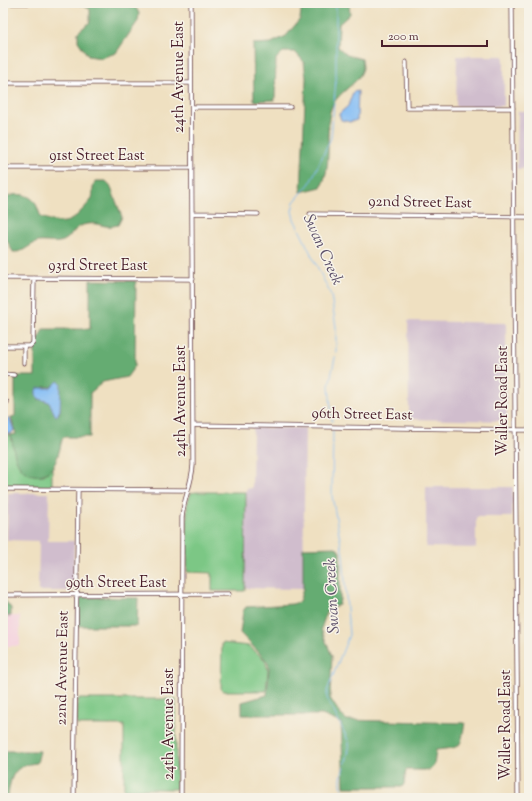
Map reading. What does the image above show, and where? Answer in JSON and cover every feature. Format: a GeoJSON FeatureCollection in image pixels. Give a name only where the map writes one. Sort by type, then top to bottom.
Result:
{"type":"FeatureCollection","features":[{"type":"Feature","properties":{"kind":"street"},"geometry":{"type":"LineString","coordinates":[[3,3],[38,3]]}},
{"type":"Feature","properties":{"kind":"street","name":"24th Avenue East"},"geometry":{"type":"LineString","coordinates":[[181,798],[181,595],[183,509],[187,490],[192,477],[194,425],[191,3]]}},
{"type":"Feature","properties":{"kind":"street","name":"Waller Road East"},"geometry":{"type":"LineString","coordinates":[[512,3],[518,798]]}},
{"type":"Feature","properties":{"kind":"street"},"geometry":{"type":"LineString","coordinates":[[518,3],[529,3]]}},
{"type":"Feature","properties":{"kind":"street"},"geometry":{"type":"LineString","coordinates":[[406,62],[407,108],[513,108]]}},
{"type":"Feature","properties":{"kind":"street"},"geometry":{"type":"LineString","coordinates":[[3,83],[192,83]]}},
{"type":"Feature","properties":{"kind":"street"},"geometry":{"type":"LineString","coordinates":[[192,107],[290,107]]}},
{"type":"Feature","properties":{"kind":"street","name":"91st Street East"},"geometry":{"type":"LineString","coordinates":[[3,168],[192,168]]}},
{"type":"Feature","properties":{"kind":"street"},"geometry":{"type":"LineString","coordinates":[[192,212],[258,214]]}},
{"type":"Feature","properties":{"kind":"street","name":"92nd Street East"},"geometry":{"type":"LineString","coordinates":[[310,214],[529,217]]}},
{"type":"Feature","properties":{"kind":"street","name":"93rd Street East"},"geometry":{"type":"LineString","coordinates":[[3,278],[192,279]]}},
{"type":"Feature","properties":{"kind":"street"},"geometry":{"type":"LineString","coordinates":[[3,346],[30,346],[34,341],[34,278]]}},
{"type":"Feature","properties":{"kind":"street"},"geometry":{"type":"LineString","coordinates":[[4,294],[4,326]]}},
{"type":"Feature","properties":{"kind":"street"},"geometry":{"type":"LineString","coordinates":[[24,346],[24,363]]}},
{"type":"Feature","properties":{"kind":"street"},"geometry":{"type":"LineString","coordinates":[[3,374],[14,375]]}},
{"type":"Feature","properties":{"kind":"street","name":"96th Street East"},"geometry":{"type":"LineString","coordinates":[[194,425],[529,430]]}},
{"type":"Feature","properties":{"kind":"street"},"geometry":{"type":"LineString","coordinates":[[3,489],[187,490]]}},
{"type":"Feature","properties":{"kind":"street","name":"22nd Avenue East"},"geometry":{"type":"LineString","coordinates":[[74,798],[78,490]]}},
{"type":"Feature","properties":{"kind":"street","name":"99th Street East"},"geometry":{"type":"LineString","coordinates":[[3,594],[229,594]]}},
{"type":"Feature","properties":{"kind":"shaded area"},"geometry":{"type":"Polygon","coordinates":[[[457,56],[504,56],[504,106],[456,106],[457,56]]]}},
{"type":"Feature","properties":{"kind":"shaded area"},"geometry":{"type":"Polygon","coordinates":[[[518,111],[529,111],[529,168],[517,169],[518,111]]]}},
{"type":"Feature","properties":{"kind":"shaded area"},"geometry":{"type":"Polygon","coordinates":[[[408,321],[506,323],[507,421],[409,419],[408,321]]]}},
{"type":"Feature","properties":{"kind":"shaded area"},"geometry":{"type":"Polygon","coordinates":[[[253,428],[305,428],[303,589],[245,588],[246,489],[252,488],[253,428]]]}},
{"type":"Feature","properties":{"kind":"shaded area"},"geometry":{"type":"Polygon","coordinates":[[[426,487],[513,487],[512,517],[476,517],[476,548],[426,547],[426,487]]]}},
{"type":"Feature","properties":{"kind":"shaded area"},"geometry":{"type":"Polygon","coordinates":[[[8,493],[49,493],[48,541],[74,541],[73,591],[38,591],[39,541],[7,540],[8,493]]]}},
{"type":"Feature","properties":{"kind":"shaded area"},"geometry":{"type":"Polygon","coordinates":[[[3,616],[20,616],[20,646],[3,646],[3,616]]]}},
{"type":"Feature","properties":{"kind":"green space"},"geometry":{"type":"Polygon","coordinates":[[[75,3],[133,3],[139,13],[138,21],[116,53],[101,58],[88,56],[78,41],[78,32],[90,22],[90,9],[75,3]]]}},
{"type":"Feature","properties":{"kind":"green space"},"geometry":{"type":"Polygon","coordinates":[[[302,3],[349,3],[350,14],[339,24],[338,47],[347,55],[362,59],[363,70],[356,81],[341,94],[332,105],[329,121],[327,169],[321,187],[301,192],[306,78],[304,62],[295,52],[283,52],[276,59],[275,100],[254,101],[253,44],[271,43],[286,36],[300,19],[302,3]]]}},
{"type":"Feature","properties":{"kind":"green space"},"geometry":{"type":"Polygon","coordinates":[[[96,181],[106,181],[110,185],[122,217],[118,225],[83,225],[63,241],[38,242],[23,250],[13,252],[3,233],[3,199],[19,194],[28,196],[35,202],[41,217],[53,221],[63,222],[72,219],[89,203],[92,198],[96,181]]]}},
{"type":"Feature","properties":{"kind":"green space"},"geometry":{"type":"Polygon","coordinates":[[[90,280],[136,281],[135,366],[127,377],[103,382],[90,393],[90,437],[63,437],[57,458],[51,469],[44,474],[31,475],[21,468],[17,461],[11,435],[16,434],[11,417],[15,416],[15,376],[35,376],[35,349],[43,329],[90,329],[90,280]],[[58,381],[53,387],[44,387],[38,399],[49,402],[59,414],[58,381]]]}},
{"type":"Feature","properties":{"kind":"green space"},"geometry":{"type":"Polygon","coordinates":[[[3,435],[11,435],[15,453],[34,475],[44,475],[52,468],[52,486],[3,485],[3,435]]]}},
{"type":"Feature","properties":{"kind":"green space"},"geometry":{"type":"Polygon","coordinates":[[[246,492],[245,591],[212,591],[212,573],[187,572],[187,505],[191,493],[246,492]]]}},
{"type":"Feature","properties":{"kind":"green space"},"geometry":{"type":"Polygon","coordinates":[[[336,547],[340,552],[339,605],[330,608],[327,611],[321,629],[332,656],[330,698],[341,715],[347,720],[465,723],[459,745],[456,747],[436,750],[434,766],[429,770],[406,770],[404,784],[402,787],[344,787],[341,723],[322,715],[242,715],[242,702],[267,695],[269,667],[267,661],[240,633],[243,611],[246,607],[292,604],[299,602],[303,589],[303,548],[336,547]]]}},
{"type":"Feature","properties":{"kind":"green space"},"geometry":{"type":"Polygon","coordinates":[[[81,597],[138,598],[137,626],[78,626],[79,600],[81,597]]]}},
{"type":"Feature","properties":{"kind":"green space"},"geometry":{"type":"Polygon","coordinates":[[[3,598],[11,608],[11,616],[3,616],[3,598]]]}},
{"type":"Feature","properties":{"kind":"green space"},"geometry":{"type":"Polygon","coordinates":[[[222,643],[249,646],[265,660],[268,670],[266,691],[223,691],[221,688],[222,643]]]}},
{"type":"Feature","properties":{"kind":"green space"},"geometry":{"type":"Polygon","coordinates":[[[78,699],[176,699],[176,789],[124,789],[124,725],[77,725],[78,699]]]}},
{"type":"Feature","properties":{"kind":"green space"},"geometry":{"type":"Polygon","coordinates":[[[3,751],[40,751],[37,763],[23,766],[14,773],[10,784],[8,798],[3,798],[3,751]]]}},
{"type":"Feature","properties":{"kind":"water"},"geometry":{"type":"Polygon","coordinates":[[[358,91],[357,120],[350,122],[341,120],[339,114],[348,106],[353,92],[358,91]]]}},
{"type":"Feature","properties":{"kind":"water"},"geometry":{"type":"Polygon","coordinates":[[[58,381],[61,383],[60,410],[57,416],[55,415],[49,402],[41,400],[36,396],[36,390],[39,388],[51,388],[58,381]]]}},
{"type":"Feature","properties":{"kind":"water"},"geometry":{"type":"Polygon","coordinates":[[[3,418],[10,419],[14,430],[12,433],[8,434],[3,430],[3,418]]]}},
{"type":"Feature","properties":{"kind":"waterway","name":"Swan Creek"},"geometry":{"type":"LineString","coordinates":[[332,421],[329,386],[336,353],[336,327],[331,295],[294,219],[292,211],[294,202],[310,183],[331,138],[336,79],[336,3]]}},
{"type":"Feature","properties":{"kind":"waterway","name":"Swan Creek"},"geometry":{"type":"LineString","coordinates":[[333,430],[332,496],[343,555],[349,635],[327,691],[327,698],[349,742],[349,750],[341,777],[341,784],[347,798]]}}]}
